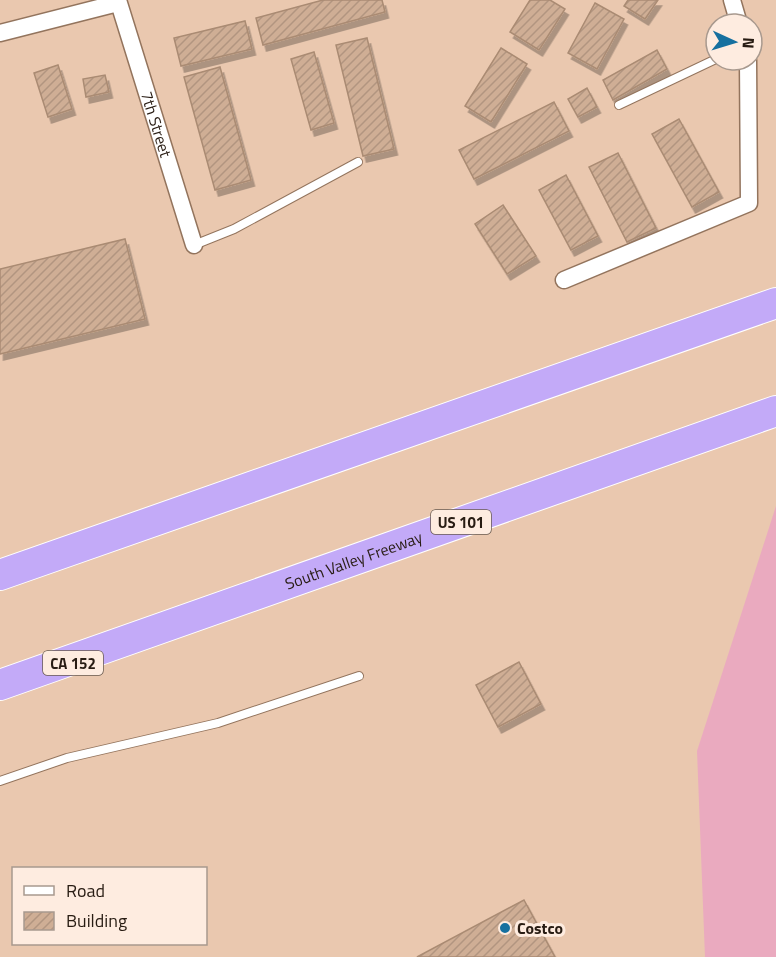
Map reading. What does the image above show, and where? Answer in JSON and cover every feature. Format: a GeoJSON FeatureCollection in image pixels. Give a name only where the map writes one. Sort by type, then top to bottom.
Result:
{"type":"FeatureCollection","features":[{"type":"Feature","properties":{"kind":"highway"},"geometry":{"type":"LineString","coordinates":[[0,575],[776,303]]}},
{"type":"Feature","properties":{"kind":"highway","name":"South Valley Freeway"},"geometry":{"type":"LineString","coordinates":[[0,685],[776,411]]}},
{"type":"Feature","properties":{"kind":"highway","name":"CA 152"},"geometry":{"type":"LineString","coordinates":[[0,692],[146,634]]}},
{"type":"Feature","properties":{"kind":"street"},"geometry":{"type":"LineString","coordinates":[[0,33],[118,2]]}},
{"type":"Feature","properties":{"kind":"street","name":"7th Street"},"geometry":{"type":"LineString","coordinates":[[118,2],[194,245]]}},
{"type":"Feature","properties":{"kind":"street"},"geometry":{"type":"LineString","coordinates":[[564,280],[749,203],[748,72]]}},
{"type":"Feature","properties":{"kind":"lane"},"geometry":{"type":"LineString","coordinates":[[619,105],[704,65]]}},
{"type":"Feature","properties":{"kind":"lane"},"geometry":{"type":"LineString","coordinates":[[194,245],[234,229],[358,162]]}},
{"type":"Feature","properties":{"kind":"lane"},"geometry":{"type":"LineString","coordinates":[[0,781],[67,758],[218,723],[359,676]]}},
{"type":"Feature","properties":{"kind":"shaded area"},"geometry":{"type":"Polygon","coordinates":[[[776,506],[776,957],[705,957],[697,751],[776,506]]]}},
{"type":"Feature","properties":{"kind":"building"},"geometry":{"type":"Polygon","coordinates":[[[323,0],[382,0],[385,12],[263,45],[256,18],[323,0]]]}},
{"type":"Feature","properties":{"kind":"building"},"geometry":{"type":"Polygon","coordinates":[[[530,0],[550,0],[565,9],[539,50],[510,32],[530,0]]]}},
{"type":"Feature","properties":{"kind":"building"},"geometry":{"type":"Polygon","coordinates":[[[628,0],[658,0],[645,19],[624,6],[628,0]]]}},
{"type":"Feature","properties":{"kind":"building"},"geometry":{"type":"Polygon","coordinates":[[[595,3],[624,19],[597,69],[568,53],[595,3]]]}},
{"type":"Feature","properties":{"kind":"building"},"geometry":{"type":"Polygon","coordinates":[[[245,21],[252,49],[181,66],[174,38],[245,21]]]}},
{"type":"Feature","properties":{"kind":"building"},"geometry":{"type":"Polygon","coordinates":[[[367,38],[394,149],[363,156],[336,45],[367,38]]]}},
{"type":"Feature","properties":{"kind":"building"},"geometry":{"type":"Polygon","coordinates":[[[501,48],[527,64],[491,122],[465,106],[501,48]]]}},
{"type":"Feature","properties":{"kind":"building"},"geometry":{"type":"Polygon","coordinates":[[[657,50],[667,69],[613,100],[603,80],[657,50]]]}},
{"type":"Feature","properties":{"kind":"building"},"geometry":{"type":"Polygon","coordinates":[[[314,52],[334,123],[311,130],[291,59],[314,52]]]}},
{"type":"Feature","properties":{"kind":"building"},"geometry":{"type":"Polygon","coordinates":[[[58,65],[72,109],[48,117],[34,73],[58,65]]]}},
{"type":"Feature","properties":{"kind":"building"},"geometry":{"type":"Polygon","coordinates":[[[220,67],[251,180],[215,190],[184,77],[220,67]]]}},
{"type":"Feature","properties":{"kind":"building"},"geometry":{"type":"Polygon","coordinates":[[[105,75],[109,92],[86,97],[83,79],[105,75]]]}},
{"type":"Feature","properties":{"kind":"building"},"geometry":{"type":"Polygon","coordinates":[[[587,88],[597,107],[578,117],[568,99],[587,88]]]}},
{"type":"Feature","properties":{"kind":"building"},"geometry":{"type":"Polygon","coordinates":[[[554,102],[569,131],[474,179],[459,150],[554,102]]]}},
{"type":"Feature","properties":{"kind":"building"},"geometry":{"type":"Polygon","coordinates":[[[679,119],[719,192],[692,207],[652,134],[679,119]]]}},
{"type":"Feature","properties":{"kind":"building"},"geometry":{"type":"Polygon","coordinates":[[[618,153],[656,228],[627,242],[589,167],[618,153]]]}},
{"type":"Feature","properties":{"kind":"building"},"geometry":{"type":"Polygon","coordinates":[[[566,175],[598,236],[571,250],[539,190],[566,175]]]}},
{"type":"Feature","properties":{"kind":"building"},"geometry":{"type":"Polygon","coordinates":[[[503,205],[536,256],[507,274],[475,224],[503,205]]]}},
{"type":"Feature","properties":{"kind":"building"},"geometry":{"type":"Polygon","coordinates":[[[125,239],[145,319],[0,354],[0,269],[125,239]]]}},
{"type":"Feature","properties":{"kind":"building"},"geometry":{"type":"Polygon","coordinates":[[[519,662],[541,704],[498,727],[476,685],[519,662]]]}},
{"type":"Feature","properties":{"kind":"building","name":"Costco"},"geometry":{"type":"Polygon","coordinates":[[[524,900],[555,957],[417,957],[524,900]]]}},
{"type":"Feature","properties":{"kind":"place","name":"Costco"},"geometry":{"type":"Point","coordinates":[505,928]}}]}
